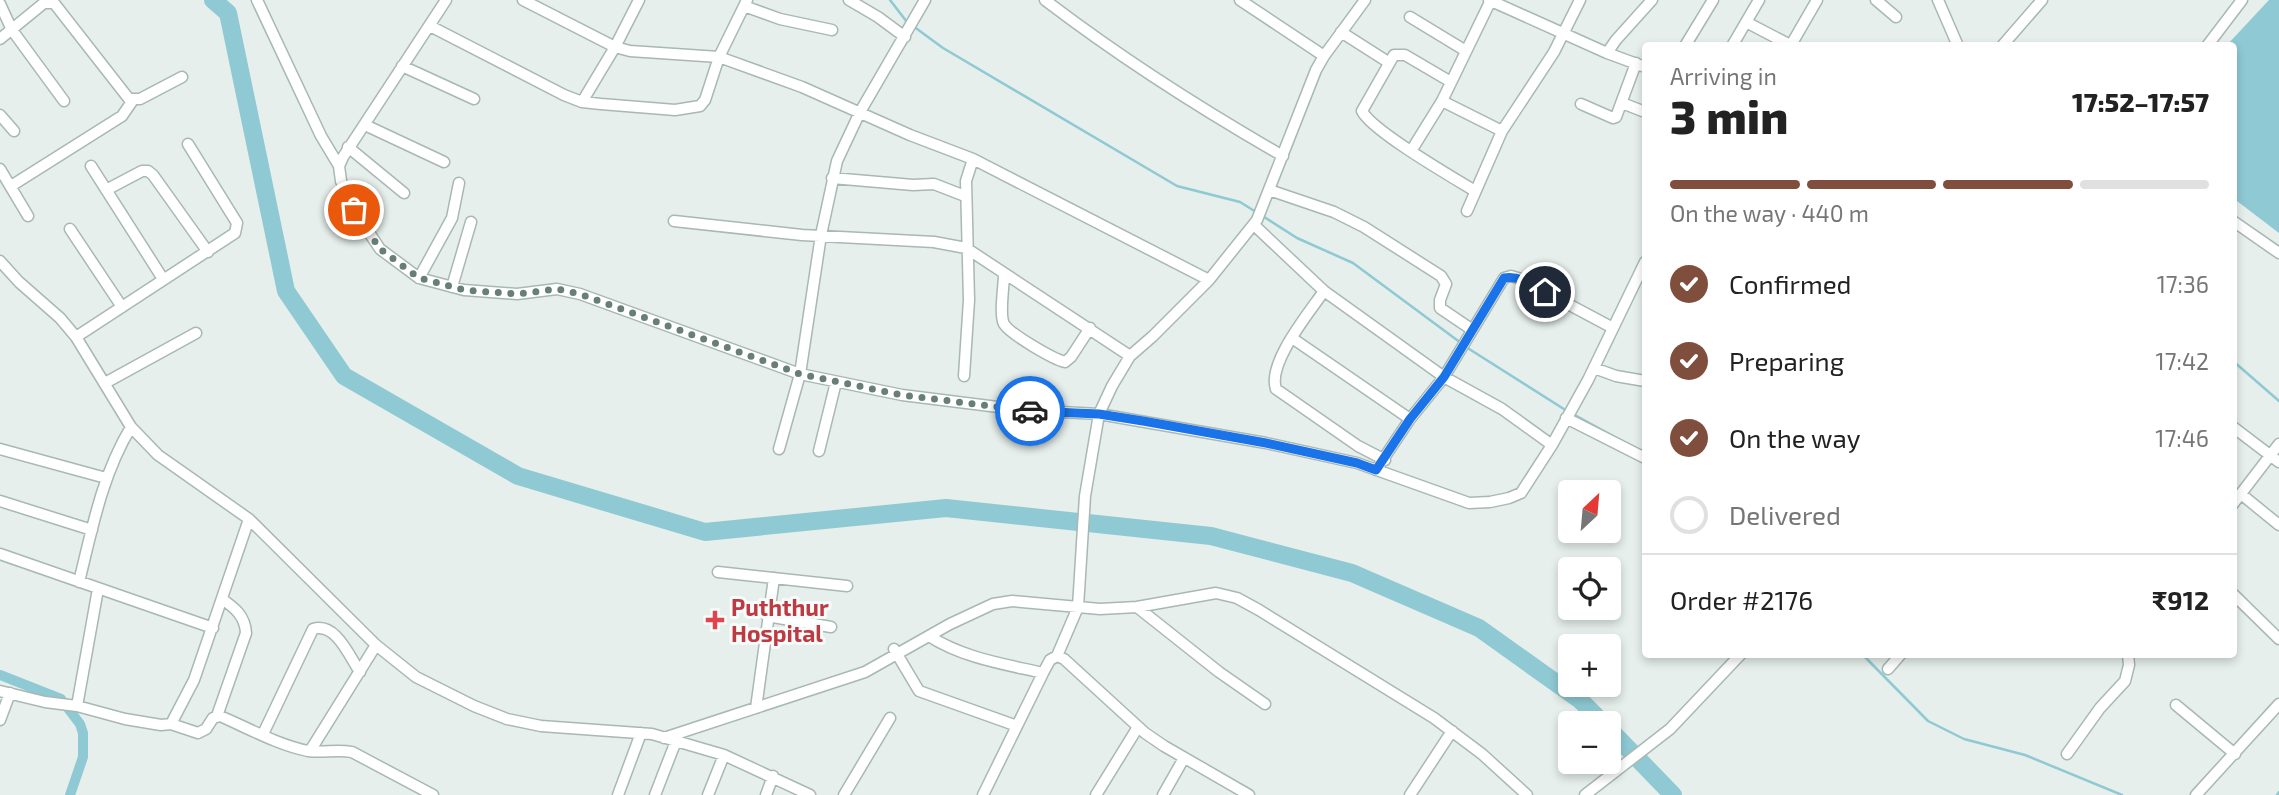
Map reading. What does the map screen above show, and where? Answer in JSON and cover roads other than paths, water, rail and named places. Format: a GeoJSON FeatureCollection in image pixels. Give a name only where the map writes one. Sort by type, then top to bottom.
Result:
{"type":"FeatureCollection","features":[{"type":"Feature","properties":{"kind":"street"},"geometry":{"type":"LineString","coordinates":[[257,0],[321,136],[339,166],[341,181],[354,210],[380,249],[419,278],[464,290],[517,294],[557,289],[580,294],[800,374],[902,395],[1022,410],[1099,414],[1266,443],[1357,463],[1469,503],[1490,502],[1521,492],[1552,445],[1594,368],[1642,270]]}},
{"type":"Feature","properties":{"kind":"street"},"geometry":{"type":"LineString","coordinates":[[339,166],[348,147],[446,0]]}},
{"type":"Feature","properties":{"kind":"street"},"geometry":{"type":"LineString","coordinates":[[523,0],[615,47],[630,51],[719,57],[802,87],[910,135],[973,159],[1209,280]]}},
{"type":"Feature","properties":{"kind":"street"},"geometry":{"type":"LineString","coordinates":[[582,102],[639,0]]}},
{"type":"Feature","properties":{"kind":"street"},"geometry":{"type":"LineString","coordinates":[[849,0],[907,34]]}},
{"type":"Feature","properties":{"kind":"street"},"geometry":{"type":"LineString","coordinates":[[779,449],[800,374],[821,235],[836,161],[860,112],[925,0]]}},
{"type":"Feature","properties":{"kind":"street"},"geometry":{"type":"LineString","coordinates":[[1045,0],[1096,39],[1216,117],[1283,156]]}},
{"type":"Feature","properties":{"kind":"street"},"geometry":{"type":"LineString","coordinates":[[1240,0],[1324,56]]}},
{"type":"Feature","properties":{"kind":"street"},"geometry":{"type":"LineString","coordinates":[[983,795],[1043,673],[1050,660],[1057,656],[1078,607],[1082,535],[1093,443],[1099,414],[1112,386],[1130,356],[1209,280],[1256,223],[1324,56],[1365,0]]}},
{"type":"Feature","properties":{"kind":"street"},"geometry":{"type":"LineString","coordinates":[[1411,151],[1442,102],[1490,0],[1607,53],[1640,65],[1615,118],[1581,104]]}},
{"type":"Feature","properties":{"kind":"street"},"geometry":{"type":"LineString","coordinates":[[1467,211],[1502,131],[1554,52],[1580,0]]}},
{"type":"Feature","properties":{"kind":"street"},"geometry":{"type":"LineString","coordinates":[[1607,53],[1652,0]]}},
{"type":"Feature","properties":{"kind":"street"},"geometry":{"type":"LineString","coordinates":[[1687,42],[1713,0]]}},
{"type":"Feature","properties":{"kind":"street"},"geometry":{"type":"LineString","coordinates":[[1734,42],[1759,0]]}},
{"type":"Feature","properties":{"kind":"street"},"geometry":{"type":"LineString","coordinates":[[1793,42],[1817,0]]}},
{"type":"Feature","properties":{"kind":"street"},"geometry":{"type":"LineString","coordinates":[[1876,0],[1896,17]]}},
{"type":"Feature","properties":{"kind":"street"},"geometry":{"type":"LineString","coordinates":[[1938,0],[1956,42]]}},
{"type":"Feature","properties":{"kind":"street"},"geometry":{"type":"LineString","coordinates":[[2005,42],[2042,0]]}},
{"type":"Feature","properties":{"kind":"street"},"geometry":{"type":"LineString","coordinates":[[2210,42],[2242,0]]}},
{"type":"Feature","properties":{"kind":"street"},"geometry":{"type":"LineString","coordinates":[[0,39],[44,3],[54,3],[125,95],[133,100]]}},
{"type":"Feature","properties":{"kind":"street"},"geometry":{"type":"LineString","coordinates":[[430,26],[582,102],[675,110],[700,106],[705,100],[719,57],[746,3],[780,19],[832,30]]}},
{"type":"Feature","properties":{"kind":"street"},"geometry":{"type":"LineString","coordinates":[[0,4],[12,30],[64,101]]}},
{"type":"Feature","properties":{"kind":"street"},"geometry":{"type":"LineString","coordinates":[[1410,17],[1466,51]]}},
{"type":"Feature","properties":{"kind":"street"},"geometry":{"type":"LineString","coordinates":[[1746,22],[1785,42]]}},
{"type":"Feature","properties":{"kind":"street"},"geometry":{"type":"LineString","coordinates":[[1341,32],[1388,62]]}},
{"type":"Feature","properties":{"kind":"street"},"geometry":{"type":"LineString","coordinates":[[1451,82],[1405,55],[1394,55],[1362,111],[1368,119],[1411,151],[1475,191]]}},
{"type":"Feature","properties":{"kind":"street"},"geometry":{"type":"LineString","coordinates":[[402,66],[474,99]]}},
{"type":"Feature","properties":{"kind":"street"},"geometry":{"type":"LineString","coordinates":[[11,186],[122,116],[133,100],[182,77]]}},
{"type":"Feature","properties":{"kind":"street"},"geometry":{"type":"LineString","coordinates":[[1442,102],[1502,131]]}},
{"type":"Feature","properties":{"kind":"street"},"geometry":{"type":"LineString","coordinates":[[1622,103],[1642,111]]}},
{"type":"Feature","properties":{"kind":"street"},"geometry":{"type":"LineString","coordinates":[[0,115],[14,131]]}},
{"type":"Feature","properties":{"kind":"street"},"geometry":{"type":"LineString","coordinates":[[365,125],[444,162]]}},
{"type":"Feature","properties":{"kind":"street"},"geometry":{"type":"LineString","coordinates":[[76,337],[230,238],[238,228],[188,144]]}},
{"type":"Feature","properties":{"kind":"street"},"geometry":{"type":"LineString","coordinates":[[348,147],[404,193]]}},
{"type":"Feature","properties":{"kind":"street"},"geometry":{"type":"LineString","coordinates":[[964,376],[969,300],[965,197],[966,181],[973,159]]}},
{"type":"Feature","properties":{"kind":"street"},"geometry":{"type":"LineString","coordinates":[[91,166],[163,279]]}},
{"type":"Feature","properties":{"kind":"street"},"geometry":{"type":"LineString","coordinates":[[0,169],[28,216]]}},
{"type":"Feature","properties":{"kind":"street"},"geometry":{"type":"LineString","coordinates":[[106,190],[148,171],[208,252]]}},
{"type":"Feature","properties":{"kind":"street"},"geometry":{"type":"LineString","coordinates":[[832,177],[913,185],[933,184],[965,197]]}},
{"type":"Feature","properties":{"kind":"street"},"geometry":{"type":"LineString","coordinates":[[419,278],[452,218],[459,183]]}},
{"type":"Feature","properties":{"kind":"street"},"geometry":{"type":"LineString","coordinates":[[1268,194],[1334,212],[1364,227],[1441,276],[1446,284],[1440,308],[1470,332]]}},
{"type":"Feature","properties":{"kind":"street"},"geometry":{"type":"LineString","coordinates":[[674,221],[821,235],[934,242],[966,248],[1130,356]]}},
{"type":"Feature","properties":{"kind":"street"},"geometry":{"type":"LineString","coordinates":[[453,287],[471,222]]}},
{"type":"Feature","properties":{"kind":"street"},"geometry":{"type":"LineString","coordinates":[[1256,223],[1324,291],[1444,377],[1502,409],[1552,445]]}},
{"type":"Feature","properties":{"kind":"street"},"geometry":{"type":"LineString","coordinates":[[2237,224],[2279,253]]}},
{"type":"Feature","properties":{"kind":"street"},"geometry":{"type":"LineString","coordinates":[[70,229],[122,307]]}},
{"type":"Feature","properties":{"kind":"street"},"geometry":{"type":"LineString","coordinates":[[0,261],[19,282],[60,317],[76,337],[131,427],[158,454],[249,519],[376,645],[416,677],[507,719],[541,726],[641,733],[676,741],[724,755],[810,795]]}},
{"type":"Feature","properties":{"kind":"street"},"geometry":{"type":"LineString","coordinates":[[1004,274],[1003,318],[1005,326],[1013,332],[1065,362],[1090,328]]}},
{"type":"Feature","properties":{"kind":"street"},"geometry":{"type":"LineString","coordinates":[[1376,470],[1410,419],[1461,352],[1470,332],[1504,278],[1511,276],[1521,279],[1613,328]]}},
{"type":"Feature","properties":{"kind":"street"},"geometry":{"type":"LineString","coordinates":[[1324,291],[1292,338],[1274,375],[1276,389],[1358,446],[1385,460]]}},
{"type":"Feature","properties":{"kind":"street"},"geometry":{"type":"LineString","coordinates":[[105,383],[196,332]]}},
{"type":"Feature","properties":{"kind":"street"},"geometry":{"type":"LineString","coordinates":[[1292,338],[1410,419]]}},
{"type":"Feature","properties":{"kind":"street"},"geometry":{"type":"LineString","coordinates":[[1594,368],[1628,380],[1642,382]]}},
{"type":"Feature","properties":{"kind":"street"},"geometry":{"type":"LineString","coordinates":[[820,451],[836,382]]}},
{"type":"Feature","properties":{"kind":"street"},"geometry":{"type":"LineString","coordinates":[[1565,420],[1642,457]]}},
{"type":"Feature","properties":{"kind":"street"},"geometry":{"type":"LineString","coordinates":[[79,582],[106,478],[131,427]]}},
{"type":"Feature","properties":{"kind":"street"},"geometry":{"type":"LineString","coordinates":[[2237,430],[2275,459]]}},
{"type":"Feature","properties":{"kind":"street"},"geometry":{"type":"LineString","coordinates":[[2237,499],[2275,459],[2279,444]]}},
{"type":"Feature","properties":{"kind":"street"},"geometry":{"type":"LineString","coordinates":[[0,449],[106,478]]}},
{"type":"Feature","properties":{"kind":"street"},"geometry":{"type":"LineString","coordinates":[[2241,494],[2279,525]]}},
{"type":"Feature","properties":{"kind":"street"},"geometry":{"type":"LineString","coordinates":[[0,501],[92,530]]}},
{"type":"Feature","properties":{"kind":"street"},"geometry":{"type":"LineString","coordinates":[[171,724],[194,680],[214,628],[249,519]]}},
{"type":"Feature","properties":{"kind":"street"},"geometry":{"type":"LineString","coordinates":[[0,554],[214,628]]}},
{"type":"Feature","properties":{"kind":"street"},"geometry":{"type":"LineString","coordinates":[[718,572],[847,586]]}},
{"type":"Feature","properties":{"kind":"street"},"geometry":{"type":"LineString","coordinates":[[757,708],[774,578]]}},
{"type":"Feature","properties":{"kind":"street"},"geometry":{"type":"LineString","coordinates":[[69,706],[98,589]]}},
{"type":"Feature","properties":{"kind":"street"},"geometry":{"type":"LineString","coordinates":[[664,738],[865,672],[896,652],[993,604],[1012,601],[1100,609],[1137,607],[1216,593],[1237,598],[1434,718],[1482,754],[1527,795]]}},
{"type":"Feature","properties":{"kind":"street"},"geometry":{"type":"LineString","coordinates":[[0,720],[5,692],[125,719],[171,724],[201,733],[217,716],[246,633],[241,616],[222,598]]}},
{"type":"Feature","properties":{"kind":"street"},"geometry":{"type":"LineString","coordinates":[[2237,598],[2279,639]]}},
{"type":"Feature","properties":{"kind":"street"},"geometry":{"type":"LineString","coordinates":[[1137,607],[1219,672],[1265,704]]}},
{"type":"Feature","properties":{"kind":"street"},"geometry":{"type":"LineString","coordinates":[[767,616],[831,627]]}},
{"type":"Feature","properties":{"kind":"street"},"geometry":{"type":"LineString","coordinates":[[262,734],[313,629],[323,628],[338,638],[360,672]]}},
{"type":"Feature","properties":{"kind":"street"},"geometry":{"type":"LineString","coordinates":[[929,636],[947,648],[965,654],[1043,673]]}},
{"type":"Feature","properties":{"kind":"street"},"geometry":{"type":"LineString","coordinates":[[310,751],[376,645]]}},
{"type":"Feature","properties":{"kind":"street"},"geometry":{"type":"LineString","coordinates":[[896,652],[919,691],[1017,726]]}},
{"type":"Feature","properties":{"kind":"street"},"geometry":{"type":"LineString","coordinates":[[1057,656],[1064,659],[1164,746],[1249,795]]}},
{"type":"Feature","properties":{"kind":"street"},"geometry":{"type":"LineString","coordinates":[[1585,795],[1670,729],[1737,658]]}},
{"type":"Feature","properties":{"kind":"street"},"geometry":{"type":"LineString","coordinates":[[1888,668],[1897,658]]}},
{"type":"Feature","properties":{"kind":"street"},"geometry":{"type":"LineString","coordinates":[[2067,754],[2100,708],[2125,681],[2128,658]]}},
{"type":"Feature","properties":{"kind":"street"},"geometry":{"type":"LineString","coordinates":[[2196,795],[2279,704]]}},
{"type":"Feature","properties":{"kind":"street"},"geometry":{"type":"LineString","coordinates":[[2176,705],[2235,754]]}},
{"type":"Feature","properties":{"kind":"street"},"geometry":{"type":"LineString","coordinates":[[217,716],[310,751],[338,749],[352,752],[433,795]]}},
{"type":"Feature","properties":{"kind":"street"},"geometry":{"type":"LineString","coordinates":[[844,795],[890,718]]}},
{"type":"Feature","properties":{"kind":"street"},"geometry":{"type":"LineString","coordinates":[[1096,795],[1139,727]]}},
{"type":"Feature","properties":{"kind":"street"},"geometry":{"type":"LineString","coordinates":[[1410,795],[1452,731]]}},
{"type":"Feature","properties":{"kind":"street"},"geometry":{"type":"LineString","coordinates":[[618,795],[641,733]]}},
{"type":"Feature","properties":{"kind":"street"},"geometry":{"type":"LineString","coordinates":[[655,795],[676,741]]}},
{"type":"Feature","properties":{"kind":"street"},"geometry":{"type":"LineString","coordinates":[[708,795],[724,755]]}},
{"type":"Feature","properties":{"kind":"street"},"geometry":{"type":"LineString","coordinates":[[1163,795],[1184,758]]}},
{"type":"Feature","properties":{"kind":"street"},"geometry":{"type":"LineString","coordinates":[[766,795],[773,776]]}},
{"type":"Feature","properties":{"kind":"water"},"geometry":{"type":"Polygon","coordinates":[[[2269,0],[2279,0],[2279,233],[2237,201],[2237,42],[2230,42],[2269,0]]]}},
{"type":"Feature","properties":{"kind":"waterway"},"geometry":{"type":"LineString","coordinates":[[213,0],[228,13],[286,291],[344,376],[518,476],[705,532],[946,508],[1211,536],[1352,573],[1479,628],[1580,700],[1591,711]]}},
{"type":"Feature","properties":{"kind":"waterway"},"geometry":{"type":"LineString","coordinates":[[890,0],[907,22]]}},
{"type":"Feature","properties":{"kind":"waterway"},"geometry":{"type":"LineString","coordinates":[[913,26],[943,48],[1177,186],[1240,202],[1256,212]]}},
{"type":"Feature","properties":{"kind":"waterway"},"geometry":{"type":"LineString","coordinates":[[1261,215],[1297,238],[1353,263],[1461,343]]}},
{"type":"Feature","properties":{"kind":"waterway"},"geometry":{"type":"LineString","coordinates":[[1466,347],[1567,411]]}},
{"type":"Feature","properties":{"kind":"waterway"},"geometry":{"type":"LineString","coordinates":[[2237,364],[2279,401]]}},
{"type":"Feature","properties":{"kind":"waterway"},"geometry":{"type":"LineString","coordinates":[[1573,414],[1622,441]]}},
{"type":"Feature","properties":{"kind":"waterway"},"geometry":{"type":"LineString","coordinates":[[1866,658],[1928,721],[1964,739],[2025,755],[2122,795]]}},
{"type":"Feature","properties":{"kind":"waterway"},"geometry":{"type":"LineString","coordinates":[[0,675],[61,699],[80,724],[83,733],[83,757],[70,795]]}},
{"type":"Feature","properties":{"kind":"waterway"},"geometry":{"type":"LineString","coordinates":[[1621,741],[1673,795]]}},
{"type":"Feature","properties":{"kind":"place","name":"Puththur Hospital"},"geometry":{"type":"Point","coordinates":[715,620]}}]}
